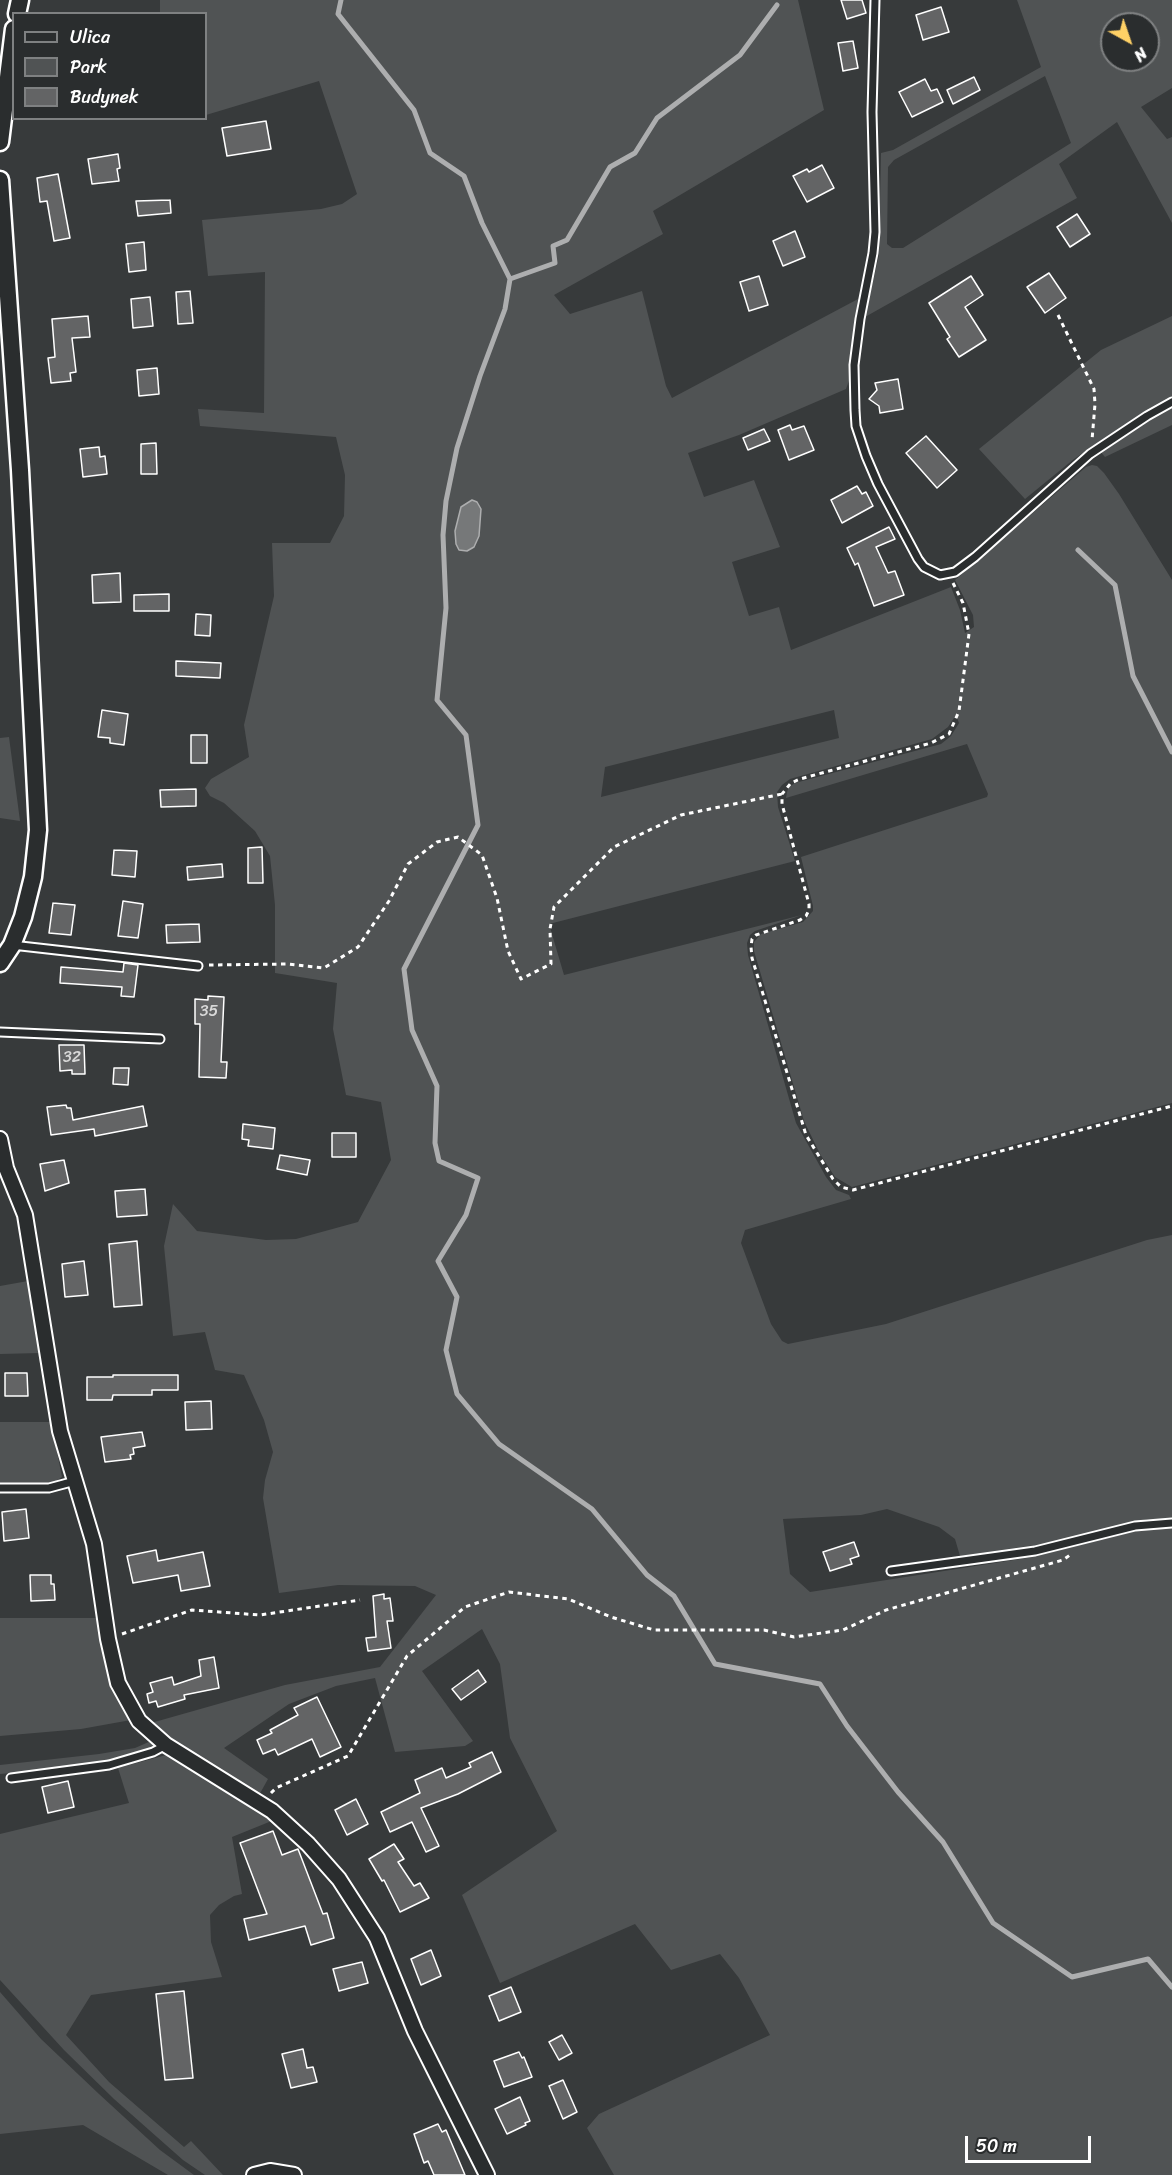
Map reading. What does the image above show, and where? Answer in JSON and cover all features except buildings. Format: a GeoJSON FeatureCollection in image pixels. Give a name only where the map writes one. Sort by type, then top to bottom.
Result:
{"type":"FeatureCollection","features":[{"type":"Feature","properties":{"kind":"street"},"geometry":{"type":"LineString","coordinates":[[0,142],[12,45]]}},
{"type":"Feature","properties":{"kind":"street"},"geometry":{"type":"LineString","coordinates":[[0,180],[20,470],[38,830],[33,877],[24,917],[12,945],[0,963]]}},
{"type":"Feature","properties":{"kind":"street"},"geometry":{"type":"LineString","coordinates":[[0,1139],[6,1168],[25,1215],[60,1431],[94,1544],[108,1639],[118,1683],[139,1721],[166,1745],[272,1811],[308,1844],[339,1879],[377,1938],[415,2031],[487,2175]]}},
{"type":"Feature","properties":{"kind":"street"},"geometry":{"type":"LineString","coordinates":[[254,2175],[270,2171],[294,2175]]}},
{"type":"Feature","properties":{"kind":"lane"},"geometry":{"type":"LineString","coordinates":[[875,0],[872,112],[875,232],[854,364],[856,426],[878,484],[911,549],[924,567],[939,575],[955,572],[963,567],[1090,454],[1172,402]]}},
{"type":"Feature","properties":{"kind":"lane"},"geometry":{"type":"LineString","coordinates":[[12,945],[198,966]]}},
{"type":"Feature","properties":{"kind":"lane"},"geometry":{"type":"LineString","coordinates":[[0,1032],[160,1039]]}},
{"type":"Feature","properties":{"kind":"lane"},"geometry":{"type":"LineString","coordinates":[[0,1488],[49,1488],[75,1481]]}},
{"type":"Feature","properties":{"kind":"lane"},"geometry":{"type":"LineString","coordinates":[[891,1571],[1017,1554],[1135,1526],[1172,1523]]}},
{"type":"Feature","properties":{"kind":"lane"},"geometry":{"type":"LineString","coordinates":[[11,1778],[109,1765],[153,1752],[166,1745]]}},
{"type":"Feature","properties":{"kind":"path"},"geometry":{"type":"LineString","coordinates":[[1058,315],[1094,389],[1095,404],[1090,454]]}},
{"type":"Feature","properties":{"kind":"path"},"geometry":{"type":"LineString","coordinates":[[198,966],[288,964],[324,968],[358,946],[388,901],[408,864],[437,842],[458,837],[482,855],[497,898],[508,951],[521,979],[551,964],[550,929],[554,907],[615,847],[681,815],[782,794],[791,783],[800,779],[931,743],[949,734],[959,711],[969,634],[963,603],[947,574]]}},
{"type":"Feature","properties":{"kind":"path"},"geometry":{"type":"LineString","coordinates":[[782,794],[782,804],[809,910],[800,920],[756,934],[752,939],[752,958],[806,1135],[824,1168],[841,1187],[853,1190],[862,1188],[1172,1106]]}},
{"type":"Feature","properties":{"kind":"path"},"geometry":{"type":"LineString","coordinates":[[258,1803],[276,1788],[348,1756],[407,1656],[465,1607],[509,1592],[568,1599],[611,1617],[654,1629],[764,1630],[794,1637],[843,1630],[886,1610],[1063,1560],[1069,1556],[1071,1542]]}},
{"type":"Feature","properties":{"kind":"path"},"geometry":{"type":"LineString","coordinates":[[108,1639],[192,1610],[260,1615],[360,1600]]}},
{"type":"Feature","properties":{"kind":"green space"},"geometry":{"type":"Polygon","coordinates":[[[160,0],[798,0],[824,110],[653,211],[663,234],[554,295],[570,314],[642,291],[666,386],[672,398],[858,299],[851,351],[851,375],[846,389],[739,435],[688,453],[704,497],[754,480],[780,547],[732,562],[749,616],[779,607],[791,650],[951,587],[960,610],[965,633],[974,627],[973,615],[955,580],[1086,467],[1092,465],[1097,466],[1104,473],[1119,494],[1172,580],[1172,1103],[852,1187],[835,1177],[820,1154],[804,1121],[754,951],[754,942],[761,934],[803,922],[813,911],[801,857],[987,797],[988,794],[967,744],[786,798],[787,792],[789,787],[795,783],[941,744],[951,736],[959,723],[956,715],[948,727],[932,739],[790,779],[782,785],[777,792],[778,807],[795,861],[549,924],[564,975],[802,915],[755,931],[750,935],[747,943],[748,955],[796,1123],[826,1177],[836,1190],[849,1195],[851,1199],[745,1230],[741,1243],[771,1324],[782,1341],[788,1344],[886,1324],[1147,1240],[1172,1235],[1172,1520],[1147,1519],[1056,1542],[960,1556],[955,1539],[939,1527],[887,1509],[861,1515],[783,1519],[790,1574],[810,1592],[1033,1557],[1172,1522],[1172,2175],[614,2175],[587,2128],[599,2114],[770,2035],[739,1978],[720,1954],[671,1970],[635,1924],[500,1983],[462,1895],[557,1831],[510,1738],[500,1664],[482,1629],[422,1671],[473,1741],[465,1746],[395,1752],[375,1678],[336,1686],[289,1704],[224,1748],[268,1779],[258,1797],[173,1743],[151,1723],[285,1685],[380,1667],[436,1595],[415,1586],[338,1585],[279,1593],[263,1498],[265,1480],[273,1452],[264,1420],[244,1375],[215,1370],[205,1332],[173,1336],[164,1246],[173,1204],[197,1231],[266,1240],[296,1239],[358,1222],[391,1160],[381,1102],[346,1095],[333,1029],[337,983],[275,973],[275,905],[270,856],[255,831],[224,803],[210,796],[205,788],[211,779],[249,757],[244,725],[274,596],[272,543],[330,543],[344,516],[345,475],[336,437],[200,426],[198,409],[264,413],[265,272],[208,276],[202,220],[321,209],[342,204],[357,194],[319,81],[207,115],[207,12],[160,12],[160,0]],[[834,710],[605,767],[601,797],[839,738],[834,710]]]}},
{"type":"Feature","properties":{"kind":"green space"},"geometry":{"type":"Polygon","coordinates":[[[1017,0],[1172,0],[1172,88],[1141,107],[1167,139],[1172,137],[1172,223],[1117,122],[1059,164],[1077,198],[865,317],[879,255],[881,153],[893,150],[1041,67],[1017,0]],[[1045,76],[894,160],[888,167],[887,244],[892,248],[903,248],[1071,143],[1045,76]]]}},
{"type":"Feature","properties":{"kind":"green space"},"geometry":{"type":"Polygon","coordinates":[[[1172,316],[1172,425],[1105,457],[1095,445],[1025,499],[979,449],[1101,350],[1172,316]]]}},
{"type":"Feature","properties":{"kind":"green space"},"geometry":{"type":"Polygon","coordinates":[[[9,737],[20,821],[0,818],[0,738],[9,737]]]}},
{"type":"Feature","properties":{"kind":"green space"},"geometry":{"type":"Polygon","coordinates":[[[28,1281],[40,1353],[0,1354],[0,1286],[28,1281]]]}},
{"type":"Feature","properties":{"kind":"green space"},"geometry":{"type":"Polygon","coordinates":[[[0,1422],[51,1422],[62,1477],[50,1485],[0,1485],[0,1422]]]}},
{"type":"Feature","properties":{"kind":"green space"},"geometry":{"type":"Polygon","coordinates":[[[0,1618],[100,1618],[114,1687],[122,1707],[131,1720],[81,1729],[0,1736],[0,1618]]]}},
{"type":"Feature","properties":{"kind":"green space"},"geometry":{"type":"Polygon","coordinates":[[[151,1741],[155,1745],[143,1752],[117,1759],[69,1768],[0,1774],[0,1765],[99,1754],[135,1748],[151,1741]]]}},
{"type":"Feature","properties":{"kind":"green space"},"geometry":{"type":"Polygon","coordinates":[[[170,1754],[274,1820],[232,1837],[242,1894],[219,1905],[210,1915],[211,1942],[222,1977],[91,1995],[66,2035],[109,2082],[184,2147],[191,2141],[223,2175],[205,2175],[183,2160],[114,2099],[64,2050],[0,1980],[0,1834],[129,1803],[118,1768],[170,1754]]]}},
{"type":"Feature","properties":{"kind":"green space"},"geometry":{"type":"Polygon","coordinates":[[[0,1992],[41,2039],[99,2094],[160,2150],[194,2175],[168,2175],[83,2125],[0,2134],[0,1992]]]}},
{"type":"Feature","properties":{"kind":"shaded area"},"geometry":{"type":"Polygon","coordinates":[[[472,500],[477,502],[481,509],[479,536],[474,547],[467,551],[459,550],[455,531],[461,507],[472,500]]]}},
{"type":"Feature","properties":{"kind":"waterway"},"geometry":{"type":"LineString","coordinates":[[341,0],[338,14],[414,110],[430,153],[464,176],[482,223],[510,279],[505,309],[457,448],[446,501],[443,535],[446,608],[437,700],[466,735],[478,825],[404,969],[412,1030],[437,1086],[435,1143],[439,1161],[478,1178],[466,1215],[438,1261],[457,1297],[446,1350],[457,1394],[499,1444],[592,1509],[647,1575],[674,1596],[715,1664],[820,1684],[847,1726],[898,1792],[943,1842],[993,1923],[1072,1977],[1148,1959],[1172,1987]]}},
{"type":"Feature","properties":{"kind":"waterway"},"geometry":{"type":"LineString","coordinates":[[510,279],[555,263],[553,246],[567,240],[610,167],[635,153],[657,118],[740,55],[777,5]]}},
{"type":"Feature","properties":{"kind":"waterway"},"geometry":{"type":"LineString","coordinates":[[1078,550],[1115,585],[1133,676],[1172,752]]}}]}
